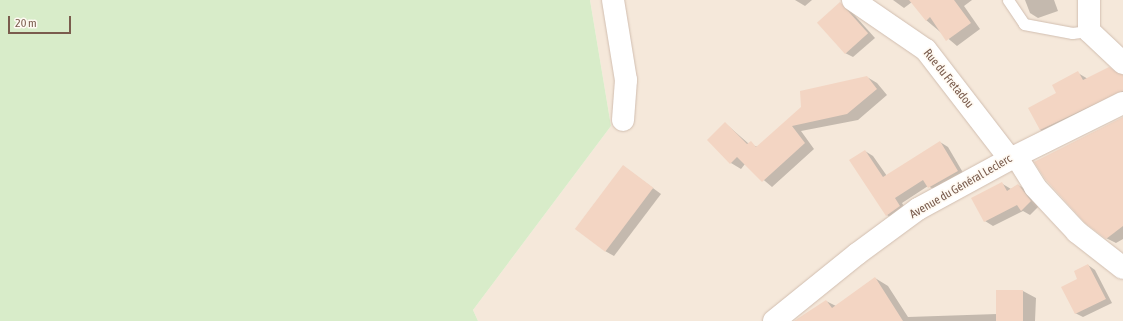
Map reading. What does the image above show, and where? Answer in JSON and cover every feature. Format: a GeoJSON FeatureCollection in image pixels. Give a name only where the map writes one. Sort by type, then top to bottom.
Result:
{"type":"FeatureCollection","features":[{"type":"Feature","properties":{"kind":"street"},"geometry":{"type":"LineString","coordinates":[[613,0],[626,80],[622,120]]}},
{"type":"Feature","properties":{"kind":"street","name":"Rue du Fretadou"},"geometry":{"type":"LineString","coordinates":[[853,0],[926,50],[1035,186],[1077,232],[1123,268]]}},
{"type":"Feature","properties":{"kind":"street"},"geometry":{"type":"LineString","coordinates":[[1089,0],[1089,31],[1123,63]]}},
{"type":"Feature","properties":{"kind":"street","name":"Avenue du Général Leclerc"},"geometry":{"type":"LineString","coordinates":[[774,321],[856,254],[918,209],[1013,157],[1123,103]]}},
{"type":"Feature","properties":{"kind":"lane"},"geometry":{"type":"LineString","coordinates":[[1008,0],[1024,24],[1072,33],[1089,31]]}},
{"type":"Feature","properties":{"kind":"shaded area"},"geometry":{"type":"Polygon","coordinates":[[[590,0],[1123,0],[1123,321],[478,321],[473,310],[611,126],[590,0]]]}},
{"type":"Feature","properties":{"kind":"green space"},"geometry":{"type":"Polygon","coordinates":[[[0,0],[590,0],[611,126],[473,310],[478,321],[0,321],[0,0]]]}},
{"type":"Feature","properties":{"kind":"building"},"geometry":{"type":"Polygon","coordinates":[[[909,0],[954,0],[971,23],[946,41],[930,17],[926,21],[909,0]]]}},
{"type":"Feature","properties":{"kind":"building"},"geometry":{"type":"Polygon","coordinates":[[[840,2],[868,33],[845,54],[817,23],[840,2]]]}},
{"type":"Feature","properties":{"kind":"building"},"geometry":{"type":"Polygon","coordinates":[[[1109,67],[1123,75],[1123,91],[1040,130],[1028,108],[1056,93],[1052,85],[1078,71],[1083,80],[1109,67]]]}},
{"type":"Feature","properties":{"kind":"building"},"geometry":{"type":"Polygon","coordinates":[[[867,76],[877,89],[847,114],[792,126],[805,143],[762,182],[737,157],[730,164],[707,140],[725,122],[747,144],[751,141],[756,147],[801,107],[800,91],[867,76]]]}},
{"type":"Feature","properties":{"kind":"building"},"geometry":{"type":"Polygon","coordinates":[[[1123,117],[1123,226],[1106,239],[1085,223],[1045,179],[1034,162],[1123,117]]]}},
{"type":"Feature","properties":{"kind":"building"},"geometry":{"type":"Polygon","coordinates":[[[940,141],[958,171],[928,188],[923,180],[895,198],[900,206],[886,216],[849,160],[865,150],[883,177],[940,141]]]}},
{"type":"Feature","properties":{"kind":"building"},"geometry":{"type":"Polygon","coordinates":[[[623,165],[653,188],[605,252],[575,229],[623,165]]]}},
{"type":"Feature","properties":{"kind":"building"},"geometry":{"type":"Polygon","coordinates":[[[1002,182],[1007,191],[1018,184],[1031,201],[1021,211],[1017,205],[984,222],[971,198],[1002,182]]]}},
{"type":"Feature","properties":{"kind":"building"},"geometry":{"type":"Polygon","coordinates":[[[1088,264],[1106,299],[1075,314],[1061,287],[1077,279],[1074,271],[1088,264]]]}},
{"type":"Feature","properties":{"kind":"building"},"geometry":{"type":"Polygon","coordinates":[[[875,277],[903,321],[794,321],[826,300],[832,308],[875,277]]]}},
{"type":"Feature","properties":{"kind":"building"},"geometry":{"type":"Polygon","coordinates":[[[996,290],[1023,290],[1023,321],[996,321],[996,290]]]}}]}
